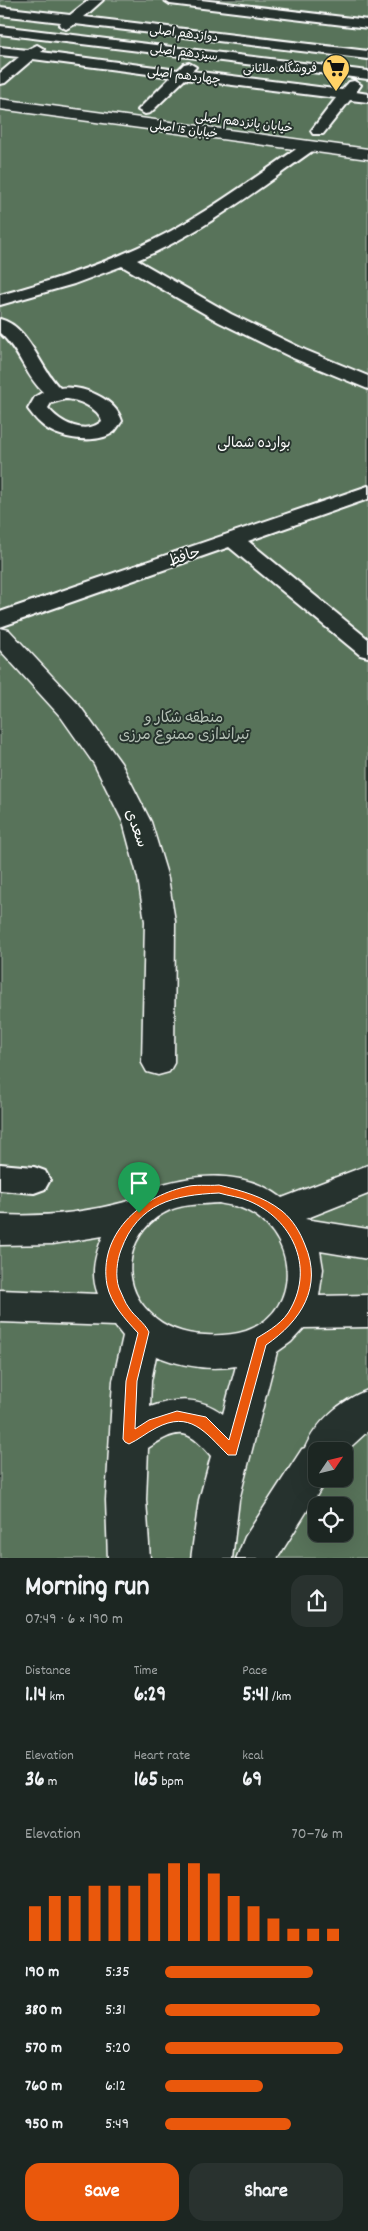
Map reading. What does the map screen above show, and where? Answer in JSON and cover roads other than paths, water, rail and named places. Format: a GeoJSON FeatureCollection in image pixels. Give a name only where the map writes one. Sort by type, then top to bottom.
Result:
{"type":"FeatureCollection","features":[{"type":"Feature","properties":{"kind":"main road","name":"خیابان پانزدهم اصلی"},"geometry":{"type":"LineString","coordinates":[[0,91],[85,109],[145,110],[260,124]]}},
{"type":"Feature","properties":{"kind":"main road","name":"خیابان 15 اصلی"},"geometry":{"type":"LineString","coordinates":[[0,104],[85,109],[368,154]]}},
{"type":"Feature","properties":{"kind":"main road","name":"خیابان پانزدهم اصلی"},"geometry":{"type":"LineString","coordinates":[[299,128],[337,133]]}},
{"type":"Feature","properties":{"kind":"main road","name":"سعدی"},"geometry":{"type":"LineString","coordinates":[[0,635],[70,711],[107,763],[137,822],[153,878],[160,921],[158,1064]]}},
{"type":"Feature","properties":{"kind":"main road"},"geometry":{"type":"LineString","coordinates":[[287,1223],[368,1179]]}},
{"type":"Feature","properties":{"kind":"main road"},"geometry":{"type":"LineString","coordinates":[[129,1558],[126,1500],[134,1321],[113,1285],[112,1259],[122,1234],[139,1213],[155,1202],[186,1191],[219,1189],[252,1197],[287,1223],[368,1244]]}},
{"type":"Feature","properties":{"kind":"main road"},"geometry":{"type":"LineString","coordinates":[[0,1230],[21,1232],[82,1227],[139,1213]]}},
{"type":"Feature","properties":{"kind":"main road"},"geometry":{"type":"LineString","coordinates":[[0,1306],[134,1321],[180,1350],[222,1353],[261,1342],[280,1329],[295,1312],[306,1286],[306,1258],[287,1223]]}},
{"type":"Feature","properties":{"kind":"main road"},"geometry":{"type":"LineString","coordinates":[[295,1312],[368,1311]]}},
{"type":"Feature","properties":{"kind":"main road"},"geometry":{"type":"LineString","coordinates":[[211,1558],[219,1500],[261,1342]]}},
{"type":"Feature","properties":{"kind":"main road"},"geometry":{"type":"LineString","coordinates":[[329,1442],[332,1437],[368,1407]]}},
{"type":"Feature","properties":{"kind":"main road"},"geometry":{"type":"LineString","coordinates":[[129,1439],[153,1423],[177,1416],[202,1421],[232,1451]]}},
{"type":"Feature","properties":{"kind":"main road"},"geometry":{"type":"LineString","coordinates":[[256,1558],[308,1474]]}},
{"type":"Feature","properties":{"kind":"street"},"geometry":{"type":"LineString","coordinates":[[0,80],[98,0]]}},
{"type":"Feature","properties":{"kind":"street"},"geometry":{"type":"LineString","coordinates":[[170,0],[251,5],[368,24]]}},
{"type":"Feature","properties":{"kind":"street"},"geometry":{"type":"LineString","coordinates":[[145,110],[251,5]]}},
{"type":"Feature","properties":{"kind":"street","name":"دوازدهم اصلی"},"geometry":{"type":"LineString","coordinates":[[0,11],[368,56]]}},
{"type":"Feature","properties":{"kind":"street","name":"سیزدهم اصلی"},"geometry":{"type":"LineString","coordinates":[[0,30],[201,55],[366,72]]}},
{"type":"Feature","properties":{"kind":"street","name":"چهاردهم اصلی"},"geometry":{"type":"LineString","coordinates":[[0,51],[368,98]]}},
{"type":"Feature","properties":{"kind":"street"},"geometry":{"type":"LineString","coordinates":[[318,131],[366,72]]}},
{"type":"Feature","properties":{"kind":"street"},"geometry":{"type":"LineString","coordinates":[[0,300],[79,276],[175,236],[217,210],[310,146]]}},
{"type":"Feature","properties":{"kind":"street"},"geometry":{"type":"LineString","coordinates":[[122,259],[225,318],[299,354],[368,383]]}},
{"type":"Feature","properties":{"kind":"street"},"geometry":{"type":"LineString","coordinates":[[0,324],[19,341],[44,383],[56,394]]}},
{"type":"Feature","properties":{"kind":"street","name":"حافظ"},"geometry":{"type":"LineString","coordinates":[[0,620],[368,492]]}},
{"type":"Feature","properties":{"kind":"street"},"geometry":{"type":"LineString","coordinates":[[232,539],[366,644]]}},
{"type":"Feature","properties":{"kind":"street"},"geometry":{"type":"LineString","coordinates":[[0,1177],[34,1180]]}},
{"type":"Feature","properties":{"kind":"place","name":"فروشگاه ملاثانی"},"geometry":{"type":"Point","coordinates":[336,92]}},
{"type":"Feature","properties":{"kind":"district","name":"بوارده شمالی"},"geometry":{"type":"Point","coordinates":[254,442]}},
{"type":"Feature","properties":{"kind":"park label","name":"منطقه شکار و تیراندازی ممنوع مرزی"},"geometry":{"type":"Point","coordinates":[184,726]}}]}
